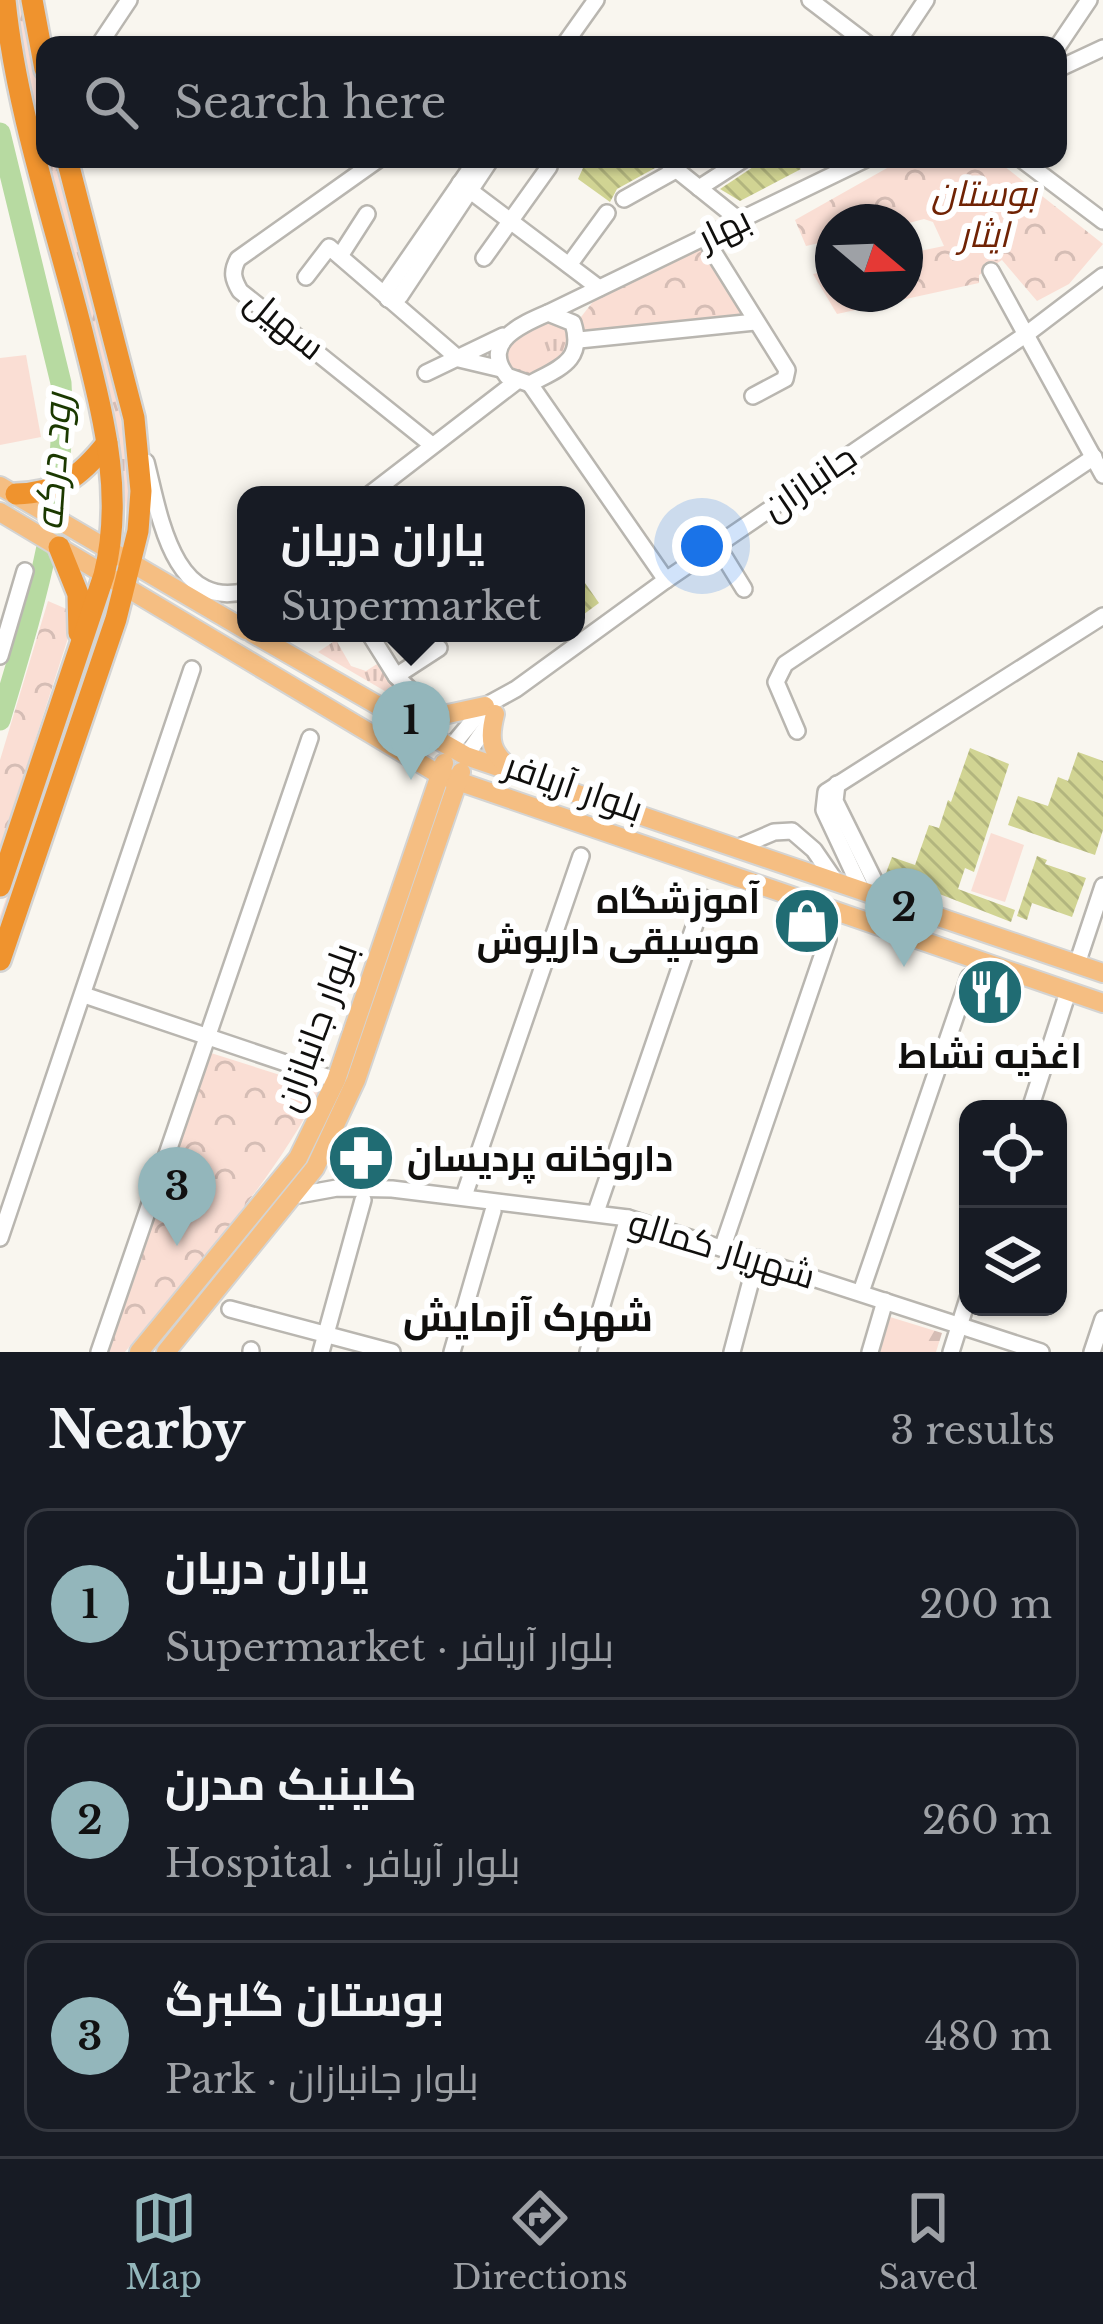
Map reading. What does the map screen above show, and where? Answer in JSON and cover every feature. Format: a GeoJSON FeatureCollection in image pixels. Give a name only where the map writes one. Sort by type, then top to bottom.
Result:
{"type":"FeatureCollection","features":[{"type":"Feature","properties":{"kind":"highway"},"geometry":{"type":"LineString","coordinates":[[4,0],[36,150]]}},
{"type":"Feature","properties":{"kind":"highway"},"geometry":{"type":"LineString","coordinates":[[32,0],[39,36]]}},
{"type":"Feature","properties":{"kind":"highway"},"geometry":{"type":"LineString","coordinates":[[0,886],[104,575],[115,485],[40,168]]}},
{"type":"Feature","properties":{"kind":"highway"},"geometry":{"type":"LineString","coordinates":[[0,960],[133,563],[141,491],[134,418],[69,168]]}},
{"type":"Feature","properties":{"kind":"highway"},"geometry":{"type":"LineString","coordinates":[[76,310],[88,316],[99,314],[105,305]]}},
{"type":"Feature","properties":{"kind":"highway"},"geometry":{"type":"LineString","coordinates":[[8,490],[42,500],[77,478],[107,443]]}},
{"type":"Feature","properties":{"kind":"highway"},"geometry":{"type":"LineString","coordinates":[[59,547],[78,594],[79,656]]}},
{"type":"Feature","properties":{"kind":"main road","name":"بلوار آریافر"},"geometry":{"type":"LineString","coordinates":[[42,500],[70,526],[237,624]]}},
{"type":"Feature","properties":{"kind":"main road","name":"بلوار آریافر"},"geometry":{"type":"LineString","coordinates":[[0,512],[449,779],[1103,1003]]}},
{"type":"Feature","properties":{"kind":"main road","name":"بلوار آریافر"},"geometry":{"type":"LineString","coordinates":[[268,642],[458,752],[1103,973]]}},
{"type":"Feature","properties":{"kind":"main road"},"geometry":{"type":"LineString","coordinates":[[388,710],[434,717],[490,710],[491,748],[515,773]]}},
{"type":"Feature","properties":{"kind":"main road","name":"بلوار جانبازان"},"geometry":{"type":"LineString","coordinates":[[139,1352],[331,1139],[356,1080],[458,752]]}},
{"type":"Feature","properties":{"kind":"main road","name":"بلوار جانبازان"},"geometry":{"type":"LineString","coordinates":[[166,1352],[293,1196],[449,779]]}},
{"type":"Feature","properties":{"kind":"main road"},"geometry":{"type":"LineString","coordinates":[[1068,992],[1077,964]]}},
{"type":"Feature","properties":{"kind":"street"},"geometry":{"type":"LineString","coordinates":[[105,36],[129,0]]}},
{"type":"Feature","properties":{"kind":"street"},"geometry":{"type":"LineString","coordinates":[[570,36],[596,0]]}},
{"type":"Feature","properties":{"kind":"street"},"geometry":{"type":"LineString","coordinates":[[810,0],[857,36]]}},
{"type":"Feature","properties":{"kind":"street"},"geometry":{"type":"LineString","coordinates":[[902,36],[926,0]]}},
{"type":"Feature","properties":{"kind":"street"},"geometry":{"type":"LineString","coordinates":[[1065,36],[1088,0]]}},
{"type":"Feature","properties":{"kind":"street"},"geometry":{"type":"LineString","coordinates":[[1067,65],[1103,48]]}},
{"type":"Feature","properties":{"kind":"street","name":"سهیل"},"geometry":{"type":"LineString","coordinates":[[367,168],[238,259],[233,280],[240,291],[432,445]]}},
{"type":"Feature","properties":{"kind":"street"},"geometry":{"type":"LineString","coordinates":[[388,299],[400,296],[473,168]]}},
{"type":"Feature","properties":{"kind":"street"},"geometry":{"type":"LineString","coordinates":[[465,187],[483,168]]}},
{"type":"Feature","properties":{"kind":"street"},"geometry":{"type":"LineString","coordinates":[[484,258],[548,168]]}},
{"type":"Feature","properties":{"kind":"street"},"geometry":{"type":"LineString","coordinates":[[624,199],[664,168]]}},
{"type":"Feature","properties":{"kind":"street"},"geometry":{"type":"LineString","coordinates":[[674,168],[739,220]]}},
{"type":"Feature","properties":{"kind":"street"},"geometry":{"type":"LineString","coordinates":[[699,188],[730,168]]}},
{"type":"Feature","properties":{"kind":"street","name":"بهار"},"geometry":{"type":"LineString","coordinates":[[548,313],[847,168]]}},
{"type":"Feature","properties":{"kind":"street"},"geometry":{"type":"LineString","coordinates":[[1034,168],[1098,212]]}},
{"type":"Feature","properties":{"kind":"street"},"geometry":{"type":"LineString","coordinates":[[465,187],[599,288]]}},
{"type":"Feature","properties":{"kind":"street"},"geometry":{"type":"LineString","coordinates":[[569,265],[607,213]]}},
{"type":"Feature","properties":{"kind":"street"},"geometry":{"type":"LineString","coordinates":[[306,277],[367,214]]}},
{"type":"Feature","properties":{"kind":"street"},"geometry":{"type":"LineString","coordinates":[[704,237],[787,375],[752,396]]}},
{"type":"Feature","properties":{"kind":"street"},"geometry":{"type":"LineString","coordinates":[[334,251],[459,358],[501,369],[523,382],[666,580]]}},
{"type":"Feature","properties":{"kind":"street"},"geometry":{"type":"LineString","coordinates":[[991,271],[1095,447],[1103,475]]}},
{"type":"Feature","properties":{"kind":"street","name":"جانبازان"},"geometry":{"type":"LineString","coordinates":[[585,638],[1028,333],[1103,276]]}},
{"type":"Feature","properties":{"kind":"street"},"geometry":{"type":"LineString","coordinates":[[380,486],[523,382],[569,360],[579,340],[573,323],[582,296]]}},
{"type":"Feature","properties":{"kind":"street"},"geometry":{"type":"LineString","coordinates":[[426,373],[548,313],[573,323]]}},
{"type":"Feature","properties":{"kind":"street"},"geometry":{"type":"LineString","coordinates":[[579,340],[755,322]]}},
{"type":"Feature","properties":{"kind":"street"},"geometry":{"type":"LineString","coordinates":[[501,369],[498,351],[506,334]]}},
{"type":"Feature","properties":{"kind":"street"},"geometry":{"type":"LineString","coordinates":[[134,418],[161,525],[174,556],[197,584],[237,593]]}},
{"type":"Feature","properties":{"kind":"street"},"geometry":{"type":"LineString","coordinates":[[797,731],[776,682],[785,664],[1095,447]]}},
{"type":"Feature","properties":{"kind":"street"},"geometry":{"type":"LineString","coordinates":[[717,545],[744,589]]}},
{"type":"Feature","properties":{"kind":"street"},"geometry":{"type":"LineString","coordinates":[[0,656],[25,571]]}},
{"type":"Feature","properties":{"kind":"street"},"geometry":{"type":"LineString","coordinates":[[862,891],[824,810],[824,797],[837,784],[1103,616]]}},
{"type":"Feature","properties":{"kind":"street"},"geometry":{"type":"LineString","coordinates":[[375,642],[396,676],[434,713]]}},
{"type":"Feature","properties":{"kind":"street","name":"جانبازان"},"geometry":{"type":"LineString","coordinates":[[458,752],[490,710],[580,642]]}},
{"type":"Feature","properties":{"kind":"street"},"geometry":{"type":"LineString","coordinates":[[396,676],[439,648]]}},
{"type":"Feature","properties":{"kind":"street"},"geometry":{"type":"LineString","coordinates":[[0,1238],[192,669]]}},
{"type":"Feature","properties":{"kind":"street"},"geometry":{"type":"LineString","coordinates":[[99,1352],[310,738]]}},
{"type":"Feature","properties":{"kind":"street"},"geometry":{"type":"LineString","coordinates":[[837,784],[835,801],[883,898]]}},
{"type":"Feature","properties":{"kind":"street"},"geometry":{"type":"LineString","coordinates":[[736,848],[744,826]]}},
{"type":"Feature","properties":{"kind":"street"},"geometry":{"type":"LineString","coordinates":[[736,848],[774,832],[792,831],[814,850],[836,882]]}},
{"type":"Feature","properties":{"kind":"street"},"geometry":{"type":"LineString","coordinates":[[464,1196],[581,856]]}},
{"type":"Feature","properties":{"kind":"street"},"geometry":{"type":"LineString","coordinates":[[1077,964],[1103,886]]}},
{"type":"Feature","properties":{"kind":"street"},"geometry":{"type":"LineString","coordinates":[[596,1212],[704,898]]}},
{"type":"Feature","properties":{"kind":"street"},"geometry":{"type":"LineString","coordinates":[[723,1246],[828,939]]}},
{"type":"Feature","properties":{"kind":"street"},"geometry":{"type":"LineString","coordinates":[[861,1292],[969,977]]}},
{"type":"Feature","properties":{"kind":"street"},"geometry":{"type":"LineString","coordinates":[[1033,1100],[1068,992]]}},
{"type":"Feature","properties":{"kind":"street"},"geometry":{"type":"LineString","coordinates":[[84,994],[336,1080]]}},
{"type":"Feature","properties":{"kind":"street"},"geometry":{"type":"LineString","coordinates":[[331,1139],[343,1166],[392,1189]]}},
{"type":"Feature","properties":{"kind":"street","name":"شهریار کمالو"},"geometry":{"type":"LineString","coordinates":[[293,1196],[337,1188],[392,1189],[628,1218],[1041,1352]]}},
{"type":"Feature","properties":{"kind":"street"},"geometry":{"type":"LineString","coordinates":[[321,1352],[363,1200]]}},
{"type":"Feature","properties":{"kind":"street"},"geometry":{"type":"LineString","coordinates":[[452,1352],[493,1211]]}},
{"type":"Feature","properties":{"kind":"street"},"geometry":{"type":"LineString","coordinates":[[588,1352],[628,1218]]}},
{"type":"Feature","properties":{"kind":"street"},"geometry":{"type":"LineString","coordinates":[[732,1352],[757,1258]]}},
{"type":"Feature","properties":{"kind":"street"},"geometry":{"type":"LineString","coordinates":[[870,1352],[885,1300]]}},
{"type":"Feature","properties":{"kind":"street"},"geometry":{"type":"LineString","coordinates":[[230,1309],[392,1352]]}},
{"type":"Feature","properties":{"kind":"street"},"geometry":{"type":"LineString","coordinates":[[951,1352],[962,1316]]}},
{"type":"Feature","properties":{"kind":"street"},"geometry":{"type":"LineString","coordinates":[[1091,1352],[1103,1318]]}},
{"type":"Feature","properties":{"kind":"green space"},"geometry":{"type":"Polygon","coordinates":[[[11,0],[21,0],[36,76],[36,110],[11,0]]]}},
{"type":"Feature","properties":{"kind":"green space"},"geometry":{"type":"Polygon","coordinates":[[[50,168],[57,168],[114,378],[128,464],[128,521],[110,398],[50,168]]]}},
{"type":"Feature","properties":{"kind":"green space","name":"بوستان ایثار"},"geometry":{"type":"Polygon","coordinates":[[[887,168],[1006,168],[1103,244],[1069,284],[1037,301],[1002,260],[979,275],[979,283],[923,295],[923,250],[944,246],[933,222],[924,219],[923,204],[823,204],[887,168]]]}},
{"type":"Feature","properties":{"kind":"green space","name":"بوستان ایثار"},"geometry":{"type":"Polygon","coordinates":[[[815,209],[815,244],[806,246],[795,220],[815,209]]]}},
{"type":"Feature","properties":{"kind":"green space"},"geometry":{"type":"Polygon","coordinates":[[[704,246],[747,317],[584,336],[581,317],[595,299],[704,246]]]}},
{"type":"Feature","properties":{"kind":"green space"},"geometry":{"type":"Polygon","coordinates":[[[546,320],[564,326],[569,334],[568,351],[539,373],[523,374],[505,365],[506,342],[546,320]]]}},
{"type":"Feature","properties":{"kind":"green space"},"geometry":{"type":"Polygon","coordinates":[[[26,355],[41,437],[0,445],[0,358],[26,355]]]}},
{"type":"Feature","properties":{"kind":"green space"},"geometry":{"type":"Polygon","coordinates":[[[48,601],[76,613],[0,867],[0,760],[48,601]]]}},
{"type":"Feature","properties":{"kind":"green space"},"geometry":{"type":"Polygon","coordinates":[[[99,629],[103,631],[0,942],[0,916],[99,629]]]}},
{"type":"Feature","properties":{"kind":"green space"},"geometry":{"type":"Polygon","coordinates":[[[337,642],[351,666],[366,671],[377,664],[398,693],[395,697],[318,652],[337,642]]]}},
{"type":"Feature","properties":{"kind":"green space"},"geometry":{"type":"Polygon","coordinates":[[[991,833],[1024,845],[1005,902],[971,891],[991,833]]]}},
{"type":"Feature","properties":{"kind":"green space"},"geometry":{"type":"Polygon","coordinates":[[[211,1053],[321,1088],[279,1159],[204,1257],[125,1352],[106,1352],[211,1053]]]}},
{"type":"Feature","properties":{"kind":"green space"},"geometry":{"type":"Polygon","coordinates":[[[890,1317],[942,1333],[936,1352],[879,1352],[890,1317]]]}},
{"type":"Feature","properties":{"kind":"building"},"geometry":{"type":"Polygon","coordinates":[[[583,168],[655,168],[617,189],[610,202],[578,179],[583,168]]]}},
{"type":"Feature","properties":{"kind":"building"},"geometry":{"type":"Polygon","coordinates":[[[752,168],[801,169],[740,201],[720,189],[752,168]]]}},
{"type":"Feature","properties":{"kind":"building"},"geometry":{"type":"Polygon","coordinates":[[[585,583],[599,603],[585,613],[585,583]]]}},
{"type":"Feature","properties":{"kind":"building"},"geometry":{"type":"Polygon","coordinates":[[[970,748],[1009,764],[974,872],[965,868],[958,889],[1015,910],[1011,922],[886,873],[892,857],[915,865],[929,825],[939,828],[970,748]]]}},
{"type":"Feature","properties":{"kind":"building"},"geometry":{"type":"Polygon","coordinates":[[[1078,752],[1103,761],[1103,830],[1095,855],[1008,825],[1018,796],[1048,806],[1058,777],[1068,781],[1078,752]]]}},
{"type":"Feature","properties":{"kind":"building"},"geometry":{"type":"Polygon","coordinates":[[[1037,856],[1047,860],[1045,864],[1086,878],[1072,917],[1032,903],[1027,920],[1017,916],[1037,856]]]}},
{"type":"Feature","properties":{"kind":"building","name":"اغذیه نشاط"},"geometry":{"type":"Polygon","coordinates":[[[982,976],[1006,984],[998,1009],[974,1000],[982,976]]]}},
{"type":"Feature","properties":{"kind":"waterway","name":"رود درکه"},"geometry":{"type":"LineString","coordinates":[[0,133],[61,383],[62,427],[46,554],[0,720]]}},
{"type":"Feature","properties":{"kind":"place","name":"یاران دریان"},"geometry":{"type":"Point","coordinates":[411,780]}},
{"type":"Feature","properties":{"kind":"place","name":"آموزشگاه موسیقی داریوش"},"geometry":{"type":"Point","coordinates":[807,921]}},
{"type":"Feature","properties":{"kind":"place","name":"کلینیک مدرن"},"geometry":{"type":"Point","coordinates":[904,967]}},
{"type":"Feature","properties":{"kind":"place","name":"اغذیه نشاط"},"geometry":{"type":"Point","coordinates":[990,992]}},
{"type":"Feature","properties":{"kind":"place","name":"داروخانه پردیسان"},"geometry":{"type":"Point","coordinates":[361,1158]}},
{"type":"Feature","properties":{"kind":"place","name":"بوستان گلبرگ"},"geometry":{"type":"Point","coordinates":[177,1246]}},
{"type":"Feature","properties":{"kind":"district","name":"شهرک آزمایش"},"geometry":{"type":"Point","coordinates":[528,1317]}}]}
